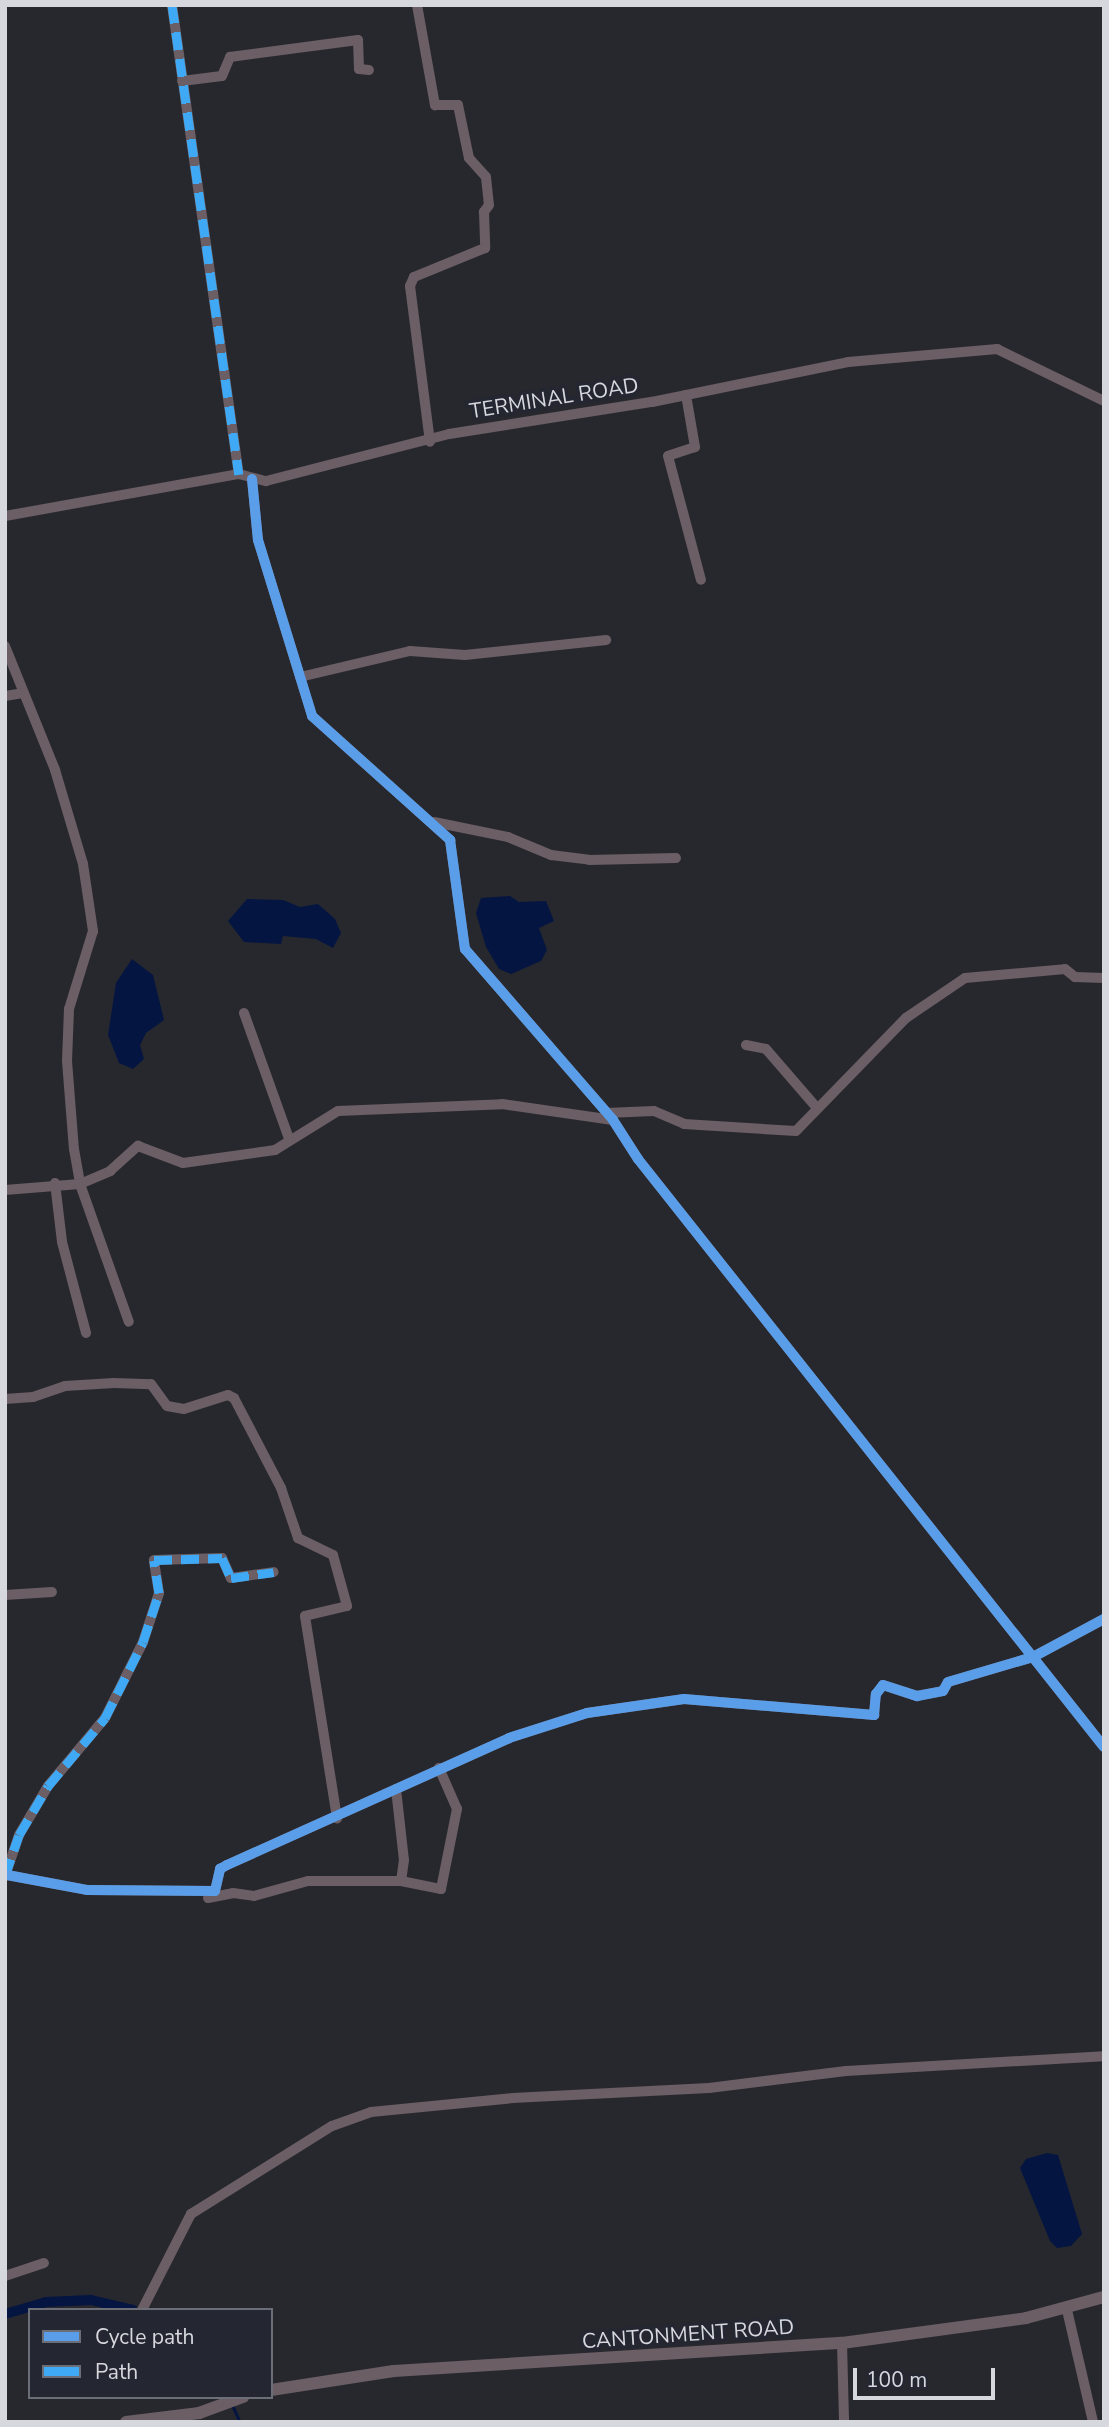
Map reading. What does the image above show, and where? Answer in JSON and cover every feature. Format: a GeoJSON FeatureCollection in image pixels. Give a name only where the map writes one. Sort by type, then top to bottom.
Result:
{"type":"FeatureCollection","features":[{"type":"Feature","properties":{"kind":"street"},"geometry":{"type":"LineString","coordinates":[[5,516],[239,474],[172,5]]}},
{"type":"Feature","properties":{"kind":"street"},"geometry":{"type":"LineString","coordinates":[[417,5],[435,105],[458,105],[469,158],[486,177],[489,205],[484,212],[485,248],[414,277],[410,286],[430,442]]}},
{"type":"Feature","properties":{"kind":"street"},"geometry":{"type":"LineString","coordinates":[[182,80],[222,76],[230,57],[358,40],[359,69],[369,70]]}},
{"type":"Feature","properties":{"kind":"street","name":"TERMINAL ROAD"},"geometry":{"type":"LineString","coordinates":[[239,474],[267,481],[430,442],[449,434],[685,395],[848,362],[997,349],[1104,401]]}},
{"type":"Feature","properties":{"kind":"street"},"geometry":{"type":"LineString","coordinates":[[685,395],[695,447],[668,456],[701,580]]}},
{"type":"Feature","properties":{"kind":"street"},"geometry":{"type":"LineString","coordinates":[[252,479],[258,540],[312,716],[434,822],[450,840],[465,949],[609,1117],[638,1159],[1104,1746]]}},
{"type":"Feature","properties":{"kind":"street"},"geometry":{"type":"LineString","coordinates":[[300,677],[410,651],[465,655],[606,640]]}},
{"type":"Feature","properties":{"kind":"street"},"geometry":{"type":"LineString","coordinates":[[5,646],[71,822],[83,864],[93,931],[75,985],[67,1029],[69,1088],[80,1184],[129,1322]]}},
{"type":"Feature","properties":{"kind":"street"},"geometry":{"type":"LineString","coordinates":[[5,696],[23,693]]}},
{"type":"Feature","properties":{"kind":"street"},"geometry":{"type":"LineString","coordinates":[[434,822],[508,837],[551,855],[589,860],[677,858]]}},
{"type":"Feature","properties":{"kind":"street"},"geometry":{"type":"LineString","coordinates":[[5,1190],[55,1183],[80,1184],[110,1171],[138,1146],[183,1163],[275,1150],[338,1111],[502,1104],[609,1117],[654,1111],[684,1125],[796,1131],[906,1018],[965,978],[1065,969],[1075,977],[1104,978]]}},
{"type":"Feature","properties":{"kind":"street"},"geometry":{"type":"LineString","coordinates":[[244,1013],[289,1139]]}},
{"type":"Feature","properties":{"kind":"street"},"geometry":{"type":"LineString","coordinates":[[746,1045],[766,1049],[817,1108]]}},
{"type":"Feature","properties":{"kind":"street"},"geometry":{"type":"LineString","coordinates":[[55,1183],[62,1242],[69,1258],[86,1333]]}},
{"type":"Feature","properties":{"kind":"street"},"geometry":{"type":"LineString","coordinates":[[5,1399],[33,1397],[65,1386],[114,1383],[151,1384],[167,1406],[184,1409],[228,1395],[234,1398],[281,1488],[298,1538],[333,1555],[347,1606],[305,1616],[337,1818]]}},
{"type":"Feature","properties":{"kind":"street"},"geometry":{"type":"LineString","coordinates":[[274,1572],[231,1577],[222,1558],[154,1560],[159,1593],[143,1642],[105,1718],[48,1786],[19,1835],[6,1876],[87,1890],[215,1891],[220,1869],[227,1865],[337,1818],[439,1768],[544,1726],[587,1713],[643,1704],[724,1700],[874,1715],[876,1694],[883,1685],[917,1696],[943,1691],[947,1682],[1033,1657],[1104,1619]]}},
{"type":"Feature","properties":{"kind":"street"},"geometry":{"type":"LineString","coordinates":[[5,1595],[52,1592]]}},
{"type":"Feature","properties":{"kind":"street"},"geometry":{"type":"LineString","coordinates":[[203,1893],[204,1898],[233,1893],[254,1896],[308,1881],[401,1881],[441,1889],[457,1809],[439,1768]]}},
{"type":"Feature","properties":{"kind":"street"},"geometry":{"type":"LineString","coordinates":[[396,1789],[404,1860],[401,1881]]}},
{"type":"Feature","properties":{"kind":"street"},"geometry":{"type":"LineString","coordinates":[[143,2308],[191,2214],[332,2126],[371,2112],[513,2098],[709,2088],[846,2071],[1104,2056]]}},
{"type":"Feature","properties":{"kind":"street"},"geometry":{"type":"LineString","coordinates":[[5,2276],[44,2263]]}},
{"type":"Feature","properties":{"kind":"street","name":"CANTONMENT ROAD"},"geometry":{"type":"LineString","coordinates":[[273,2390],[394,2371],[842,2343],[1067,2310],[1104,2297]]}},
{"type":"Feature","properties":{"kind":"street"},"geometry":{"type":"LineString","coordinates":[[1067,2310],[1093,2422]]}},
{"type":"Feature","properties":{"kind":"street"},"geometry":{"type":"LineString","coordinates":[[842,2343],[844,2422]]}},
{"type":"Feature","properties":{"kind":"street"},"geometry":{"type":"LineString","coordinates":[[126,2422],[223,2406],[239,2399]]}},
{"type":"Feature","properties":{"kind":"water"},"geometry":{"type":"Polygon","coordinates":[[[510,896],[519,902],[546,901],[554,921],[539,928],[547,950],[541,961],[511,974],[499,969],[486,947],[476,913],[481,898],[510,896]]]}},
{"type":"Feature","properties":{"kind":"water"},"geometry":{"type":"Polygon","coordinates":[[[247,899],[283,900],[300,907],[318,904],[335,919],[341,933],[333,948],[316,939],[283,936],[281,944],[244,942],[228,921],[247,899]]]}},
{"type":"Feature","properties":{"kind":"water"},"geometry":{"type":"Polygon","coordinates":[[[132,959],[153,975],[164,1020],[146,1033],[140,1045],[144,1059],[133,1069],[119,1063],[108,1035],[116,983],[132,959]]]}},
{"type":"Feature","properties":{"kind":"water"},"geometry":{"type":"Polygon","coordinates":[[[1047,2153],[1058,2155],[1082,2234],[1071,2246],[1057,2248],[1050,2241],[1020,2168],[1026,2159],[1047,2153]]]}},
{"type":"Feature","properties":{"kind":"waterway"},"geometry":{"type":"LineString","coordinates":[[5,2314],[46,2302],[91,2300],[125,2308]]}},
{"type":"Feature","properties":{"kind":"waterway"},"geometry":{"type":"LineString","coordinates":[[233,2406],[240,2422]]}},
{"type":"Feature","properties":{"kind":"marked path"},"geometry":{"type":"LineString","coordinates":[[172,5],[239,474]]}},
{"type":"Feature","properties":{"kind":"marked path"},"geometry":{"type":"LineString","coordinates":[[5,1876],[19,1835],[48,1786],[105,1718],[143,1642],[159,1593],[154,1560],[222,1558],[231,1578],[274,1572]]}},
{"type":"Feature","properties":{"kind":"cycle path"},"geometry":{"type":"LineString","coordinates":[[252,479],[258,540],[312,716],[450,840],[465,949],[613,1120],[638,1159],[1104,1747]]}},
{"type":"Feature","properties":{"kind":"cycle path"},"geometry":{"type":"LineString","coordinates":[[7,1875],[87,1890],[215,1891],[220,1869],[227,1865],[509,1738],[587,1713],[684,1699],[874,1715],[876,1694],[883,1685],[917,1696],[943,1691],[948,1682],[1033,1657],[1104,1619]]}}]}
